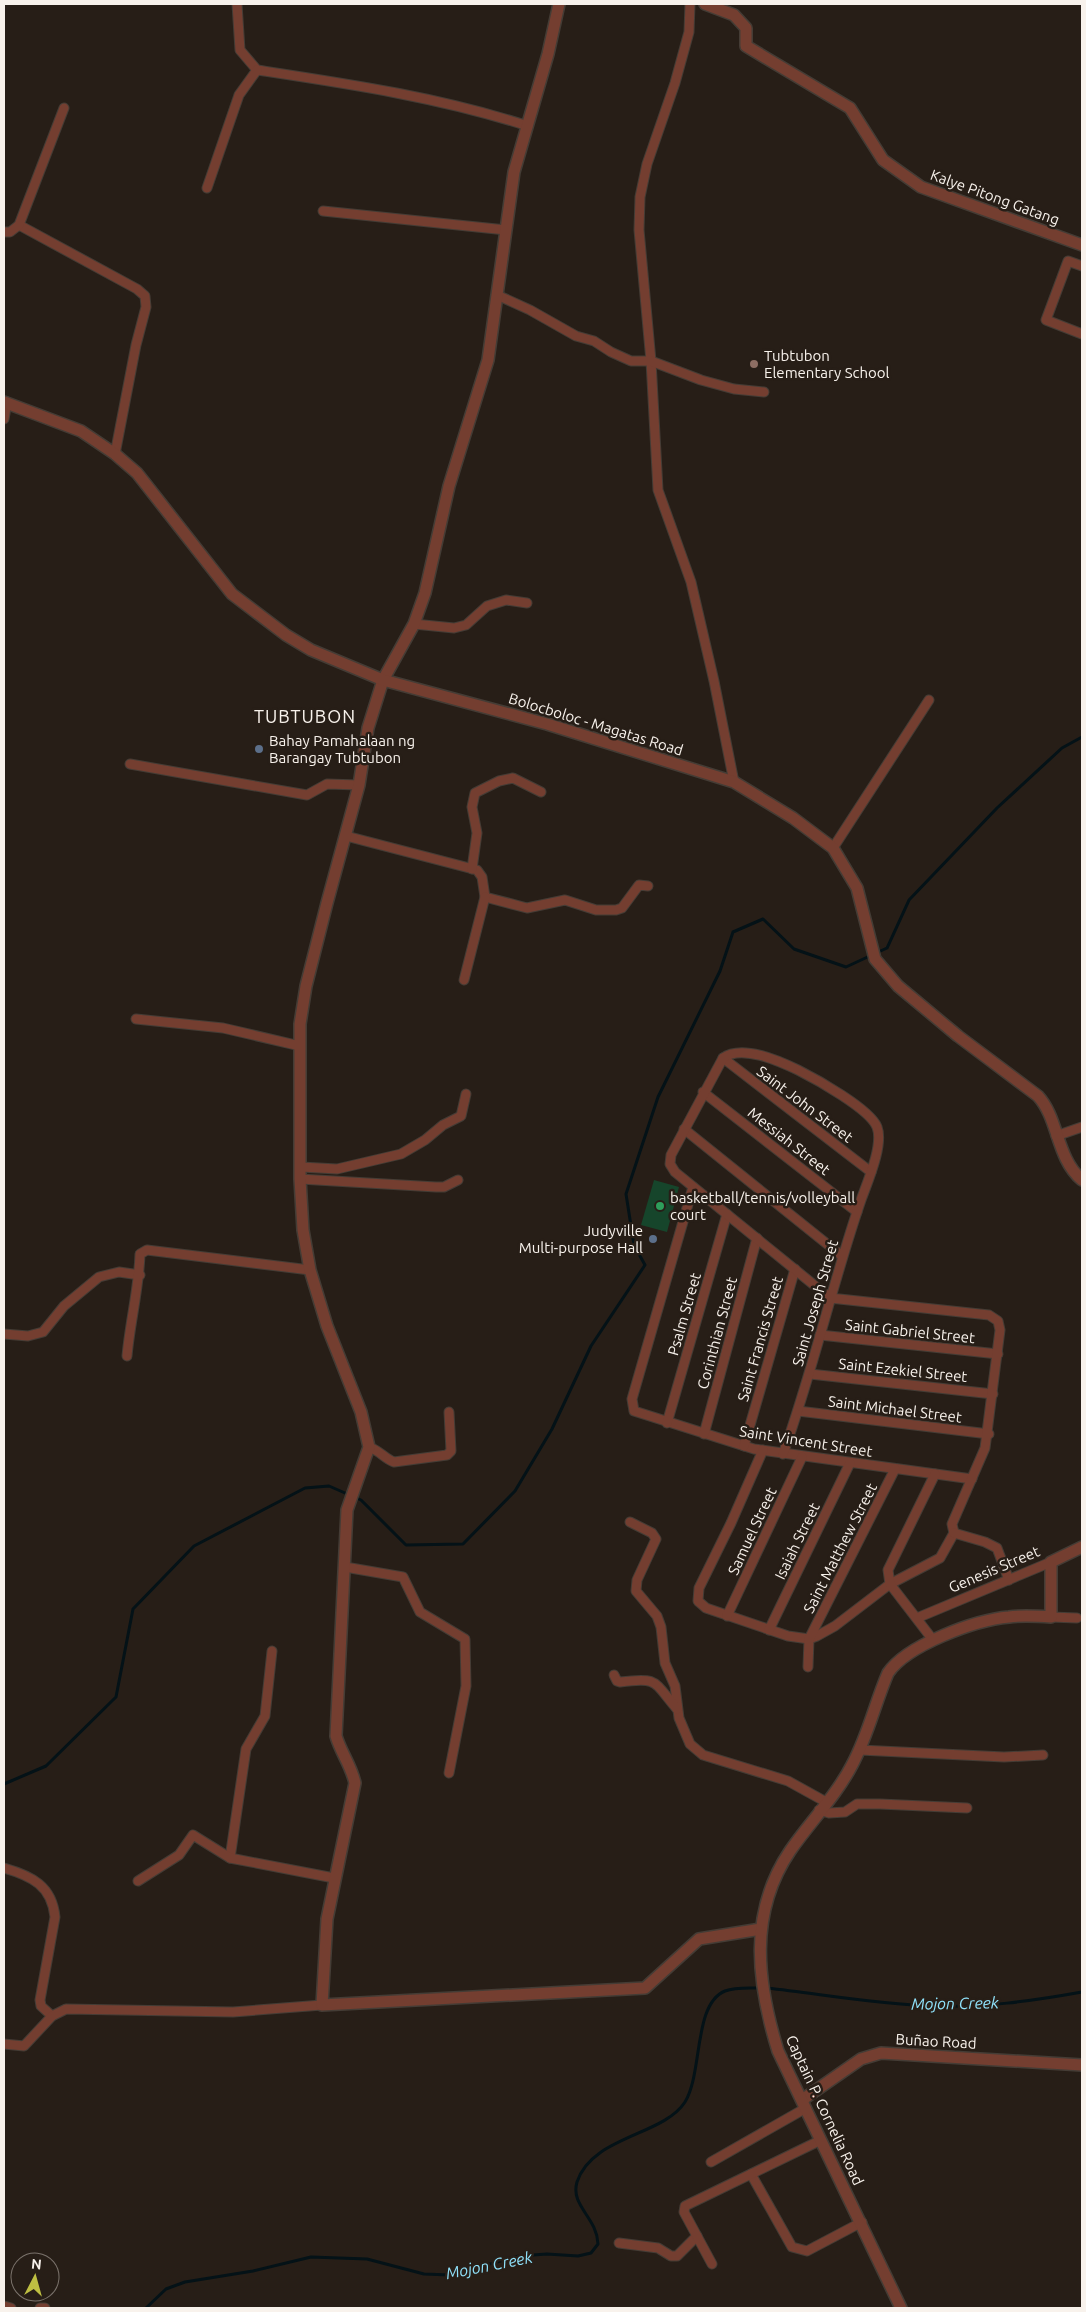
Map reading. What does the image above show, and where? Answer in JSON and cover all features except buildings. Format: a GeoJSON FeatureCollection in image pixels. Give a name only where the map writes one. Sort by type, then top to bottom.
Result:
{"type":"FeatureCollection","features":[{"type":"Feature","properties":{"kind":"street"},"geometry":{"type":"LineString","coordinates":[[237,4],[240,50],[257,70],[394,91],[480,110],[528,126]]}},
{"type":"Feature","properties":{"kind":"street"},"geometry":{"type":"LineString","coordinates":[[322,2006],[327,1919],[354,1783],[352,1767],[340,1749],[336,1736],[347,1510],[369,1447],[361,1412],[327,1326],[310,1270],[303,1230],[300,1173],[300,1024],[306,986],[359,785],[368,728],[383,680],[414,624],[425,593],[449,486],[488,360],[514,172],[555,29],[559,4]]}},
{"type":"Feature","properties":{"kind":"street"},"geometry":{"type":"LineString","coordinates":[[690,4],[689,32],[675,82],[647,164],[640,197],[639,230],[651,361],[658,490],[691,582],[714,681],[734,782]]}},
{"type":"Feature","properties":{"kind":"street","name":"Kalye Pitong Gatang"},"geometry":{"type":"LineString","coordinates":[[705,4],[734,15],[746,28],[746,46],[850,108],[883,160],[921,187],[1082,245]]}},
{"type":"Feature","properties":{"kind":"street"},"geometry":{"type":"LineString","coordinates":[[207,188],[239,95],[257,70]]}},
{"type":"Feature","properties":{"kind":"street"},"geometry":{"type":"LineString","coordinates":[[4,232],[10,232],[20,225],[64,108]]}},
{"type":"Feature","properties":{"kind":"street"},"geometry":{"type":"LineString","coordinates":[[323,211],[506,230]]}},
{"type":"Feature","properties":{"kind":"street"},"geometry":{"type":"LineString","coordinates":[[20,225],[137,289],[145,296],[146,307],[136,344],[115,454]]}},
{"type":"Feature","properties":{"kind":"street"},"geometry":{"type":"LineString","coordinates":[[1082,266],[1068,262],[1046,320],[1082,334]]}},
{"type":"Feature","properties":{"kind":"street"},"geometry":{"type":"LineString","coordinates":[[497,295],[530,310],[576,336],[594,341],[611,352],[631,360],[651,361],[701,380],[734,389],[764,392]]}},
{"type":"Feature","properties":{"kind":"street"},"geometry":{"type":"LineString","coordinates":[[4,420],[6,402]]}},
{"type":"Feature","properties":{"kind":"street","name":"Bolocboloc - Magatas Road"},"geometry":{"type":"LineString","coordinates":[[6,402],[80,431],[115,454],[137,473],[232,594],[286,635],[311,650],[383,680],[547,724],[734,782],[793,818],[833,848],[857,888],[874,953],[898,986],[958,1036],[1038,1096],[1045,1104],[1063,1152],[1082,1180]]}},
{"type":"Feature","properties":{"kind":"street"},"geometry":{"type":"LineString","coordinates":[[414,624],[454,628],[466,624],[488,606],[506,600],[527,603]]}},
{"type":"Feature","properties":{"kind":"street"},"geometry":{"type":"LineString","coordinates":[[833,848],[930,700]]}},
{"type":"Feature","properties":{"kind":"street"},"geometry":{"type":"LineString","coordinates":[[130,764],[307,795],[327,784],[359,785]]}},
{"type":"Feature","properties":{"kind":"street"},"geometry":{"type":"LineString","coordinates":[[472,869],[477,833],[472,807],[475,793],[499,781],[513,778],[541,792]]}},
{"type":"Feature","properties":{"kind":"street"},"geometry":{"type":"LineString","coordinates":[[346,836],[481,872],[485,897],[464,980]]}},
{"type":"Feature","properties":{"kind":"street"},"geometry":{"type":"LineString","coordinates":[[485,897],[527,908],[565,900],[596,910],[616,910],[622,908],[640,886],[648,886]]}},
{"type":"Feature","properties":{"kind":"street"},"geometry":{"type":"LineString","coordinates":[[136,1019],[230,1030],[300,1046]]}},
{"type":"Feature","properties":{"kind":"street","name":"Saint Joseph Street"},"geometry":{"type":"LineString","coordinates":[[723,1058],[734,1052],[767,1058],[816,1079],[842,1096],[876,1125],[878,1143],[871,1172],[842,1256],[810,1374],[783,1454]]}},
{"type":"Feature","properties":{"kind":"street"},"geometry":{"type":"LineString","coordinates":[[723,1058],[703,1092],[671,1155],[670,1164],[675,1172],[830,1298],[989,1315],[994,1317],[1000,1324],[998,1354],[985,1448],[952,1524],[954,1532],[940,1558],[890,1584],[835,1626],[809,1639],[788,1636],[727,1616],[702,1605],[698,1601],[699,1588],[731,1523],[763,1450]]}},
{"type":"Feature","properties":{"kind":"street","name":"Saint John Street"},"geometry":{"type":"LineString","coordinates":[[723,1058],[871,1172]]}},
{"type":"Feature","properties":{"kind":"street","name":"Messiah Street"},"geometry":{"type":"LineString","coordinates":[[703,1092],[857,1212]]}},
{"type":"Feature","properties":{"kind":"street"},"geometry":{"type":"LineString","coordinates":[[300,1173],[337,1169],[401,1154],[425,1140],[443,1125],[461,1116],[466,1094]]}},
{"type":"Feature","properties":{"kind":"street"},"geometry":{"type":"LineString","coordinates":[[1056,1136],[1082,1127]]}},
{"type":"Feature","properties":{"kind":"street"},"geometry":{"type":"LineString","coordinates":[[684,1129],[842,1256]]}},
{"type":"Feature","properties":{"kind":"street"},"geometry":{"type":"LineString","coordinates":[[300,1173],[436,1187],[444,1187],[458,1180]]}},
{"type":"Feature","properties":{"kind":"street","name":"Saint Vincent Street"},"geometry":{"type":"LineString","coordinates":[[693,1187],[632,1399],[632,1408],[636,1413],[744,1446],[783,1454],[972,1479]]}},
{"type":"Feature","properties":{"kind":"street","name":"Psalm Street"},"geometry":{"type":"LineString","coordinates":[[668,1423],[727,1214]]}},
{"type":"Feature","properties":{"kind":"street","name":"Corinthian Street"},"geometry":{"type":"LineString","coordinates":[[704,1434],[757,1238]]}},
{"type":"Feature","properties":{"kind":"street"},"geometry":{"type":"LineString","coordinates":[[127,1356],[131,1315],[140,1276],[140,1254],[147,1250],[310,1270]]}},
{"type":"Feature","properties":{"kind":"street","name":"Saint Francis Street"},"geometry":{"type":"LineString","coordinates":[[744,1446],[795,1268]]}},
{"type":"Feature","properties":{"kind":"street"},"geometry":{"type":"LineString","coordinates":[[4,1334],[28,1336],[43,1332],[64,1306],[99,1277],[119,1272],[140,1276]]}},
{"type":"Feature","properties":{"kind":"street","name":"Saint Gabriel Street"},"geometry":{"type":"LineString","coordinates":[[820,1335],[998,1354]]}},
{"type":"Feature","properties":{"kind":"street","name":"Saint Ezekiel Street"},"geometry":{"type":"LineString","coordinates":[[810,1374],[993,1394]]}},
{"type":"Feature","properties":{"kind":"street"},"geometry":{"type":"LineString","coordinates":[[369,1447],[377,1450],[388,1460],[394,1462],[447,1456],[451,1451],[449,1412]]}},
{"type":"Feature","properties":{"kind":"street","name":"Saint Michael Street"},"geometry":{"type":"LineString","coordinates":[[798,1412],[988,1434]]}},
{"type":"Feature","properties":{"kind":"street","name":"Samuel Street"},"geometry":{"type":"LineString","coordinates":[[727,1616],[802,1457]]}},
{"type":"Feature","properties":{"kind":"street","name":"Isaiah Street"},"geometry":{"type":"LineString","coordinates":[[769,1630],[850,1463]]}},
{"type":"Feature","properties":{"kind":"street","name":"Saint Matthew Street"},"geometry":{"type":"LineString","coordinates":[[809,1639],[895,1469]]}},
{"type":"Feature","properties":{"kind":"street"},"geometry":{"type":"LineString","coordinates":[[933,1640],[890,1584],[888,1575],[889,1564],[935,1474]]}},
{"type":"Feature","properties":{"kind":"street"},"geometry":{"type":"LineString","coordinates":[[630,1522],[652,1533],[656,1539],[637,1580],[636,1591],[657,1616],[661,1627],[665,1663],[675,1686],[677,1710],[690,1744],[703,1755],[788,1781],[829,1813],[845,1812],[857,1804],[968,1808]]}},
{"type":"Feature","properties":{"kind":"street"},"geometry":{"type":"LineString","coordinates":[[954,1532],[997,1548],[1009,1580]]}},
{"type":"Feature","properties":{"kind":"street","name":"Genesis Street"},"geometry":{"type":"LineString","coordinates":[[916,1618],[1009,1580],[1082,1547]]}},
{"type":"Feature","properties":{"kind":"street"},"geometry":{"type":"LineString","coordinates":[[1051,1562],[1052,1617],[1077,1618]]}},
{"type":"Feature","properties":{"kind":"street"},"geometry":{"type":"LineString","coordinates":[[345,1567],[403,1577],[420,1612],[465,1639],[466,1686],[449,1773]]}},
{"type":"Feature","properties":{"kind":"street","name":"Captain P. Cornelia Road"},"geometry":{"type":"LineString","coordinates":[[901,2308],[862,2222],[778,2051],[766,2009],[762,1981],[761,1929],[766,1898],[773,1880],[789,1852],[844,1779],[860,1750],[888,1673],[901,1658],[933,1640],[1007,1617],[1052,1617]]}},
{"type":"Feature","properties":{"kind":"street"},"geometry":{"type":"LineString","coordinates":[[808,1667],[809,1639]]}},
{"type":"Feature","properties":{"kind":"street"},"geometry":{"type":"LineString","coordinates":[[230,1858],[246,1749],[265,1716],[272,1651]]}},
{"type":"Feature","properties":{"kind":"street"},"geometry":{"type":"LineString","coordinates":[[614,1675],[617,1681],[620,1682],[646,1679],[653,1681],[677,1710]]}},
{"type":"Feature","properties":{"kind":"street"},"geometry":{"type":"LineString","coordinates":[[860,1750],[996,1756],[1044,1755]]}},
{"type":"Feature","properties":{"kind":"street"},"geometry":{"type":"LineString","coordinates":[[138,1881],[179,1855],[193,1835],[230,1858],[334,1878]]}},
{"type":"Feature","properties":{"kind":"street"},"geometry":{"type":"LineString","coordinates":[[4,1868],[25,1874],[49,1892],[54,1904],[54,1917],[40,2000],[42,2006],[52,2016]]}},
{"type":"Feature","properties":{"kind":"street"},"geometry":{"type":"LineString","coordinates":[[4,2044],[24,2046],[52,2016],[72,2008],[232,2012],[646,1988],[699,1939],[761,1929]]}},
{"type":"Feature","properties":{"kind":"street","name":"Buñao Road"},"geometry":{"type":"LineString","coordinates":[[804,2104],[861,2059],[880,2053],[1082,2065]]}},
{"type":"Feature","properties":{"kind":"street"},"geometry":{"type":"LineString","coordinates":[[710,2162],[804,2104]]}},
{"type":"Feature","properties":{"kind":"street"},"geometry":{"type":"LineString","coordinates":[[712,2264],[684,2212],[685,2206],[821,2140]]}},
{"type":"Feature","properties":{"kind":"street"},"geometry":{"type":"LineString","coordinates":[[750,2174],[792,2247],[798,2250],[807,2251],[862,2222]]}},
{"type":"Feature","properties":{"kind":"street"},"geometry":{"type":"LineString","coordinates":[[620,2243],[658,2248],[671,2256],[677,2256],[697,2236]]}},
{"type":"Feature","properties":{"kind":"street"},"geometry":{"type":"LineString","coordinates":[[4,2306],[11,2308]]}},
{"type":"Feature","properties":{"kind":"street"},"geometry":{"type":"LineString","coordinates":[[40,2308],[45,2308]]}},
{"type":"Feature","properties":{"kind":"green space","name":"basketball/tennis/volleyball court"},"geometry":{"type":"Polygon","coordinates":[[[654,1180],[679,1187],[667,1232],[641,1225],[654,1180]]]}},
{"type":"Feature","properties":{"kind":"waterway"},"geometry":{"type":"LineString","coordinates":[[4,1784],[46,1766],[116,1697],[133,1609],[194,1546],[305,1488],[329,1486],[361,1500],[406,1545],[463,1544],[515,1491],[552,1429],[591,1346],[645,1265],[634,1245],[626,1194],[658,1097],[720,971],[733,932],[763,919],[794,949],[846,967],[887,948],[909,900],[997,808],[1062,748],[1082,737]]}},
{"type":"Feature","properties":{"kind":"waterway","name":"Mojon Creek"},"geometry":{"type":"LineString","coordinates":[[146,2308],[166,2289],[185,2282],[253,2271],[311,2257],[367,2259],[424,2274],[450,2275],[519,2256],[547,2254],[578,2256],[591,2253],[598,2244],[597,2235],[580,2205],[576,2190],[577,2182],[585,2167],[597,2155],[612,2145],[661,2122],[675,2113],[685,2102],[691,2089],[703,2024],[715,1998],[729,1990],[759,1988]]}},
{"type":"Feature","properties":{"kind":"waterway","name":"Mojon Creek"},"geometry":{"type":"LineString","coordinates":[[767,1988],[931,2006],[1007,2003],[1082,1992]]}},
{"type":"Feature","properties":{"kind":"place","name":"Tubtubon Elementary School"},"geometry":{"type":"Point","coordinates":[754,364]}},
{"type":"Feature","properties":{"kind":"place","name":"Bahay Pamahalaan ng Barangay Tubtubon"},"geometry":{"type":"Point","coordinates":[259,749]}},
{"type":"Feature","properties":{"kind":"place","name":"basketball/tennis/volleyball court"},"geometry":{"type":"Point","coordinates":[660,1206]}},
{"type":"Feature","properties":{"kind":"place","name":"Judyville Multi-purpose Hall"},"geometry":{"type":"Point","coordinates":[653,1239]}},
{"type":"Feature","properties":{"kind":"district","name":"TUBTUBON"},"geometry":{"type":"Point","coordinates":[305,716]}}]}
